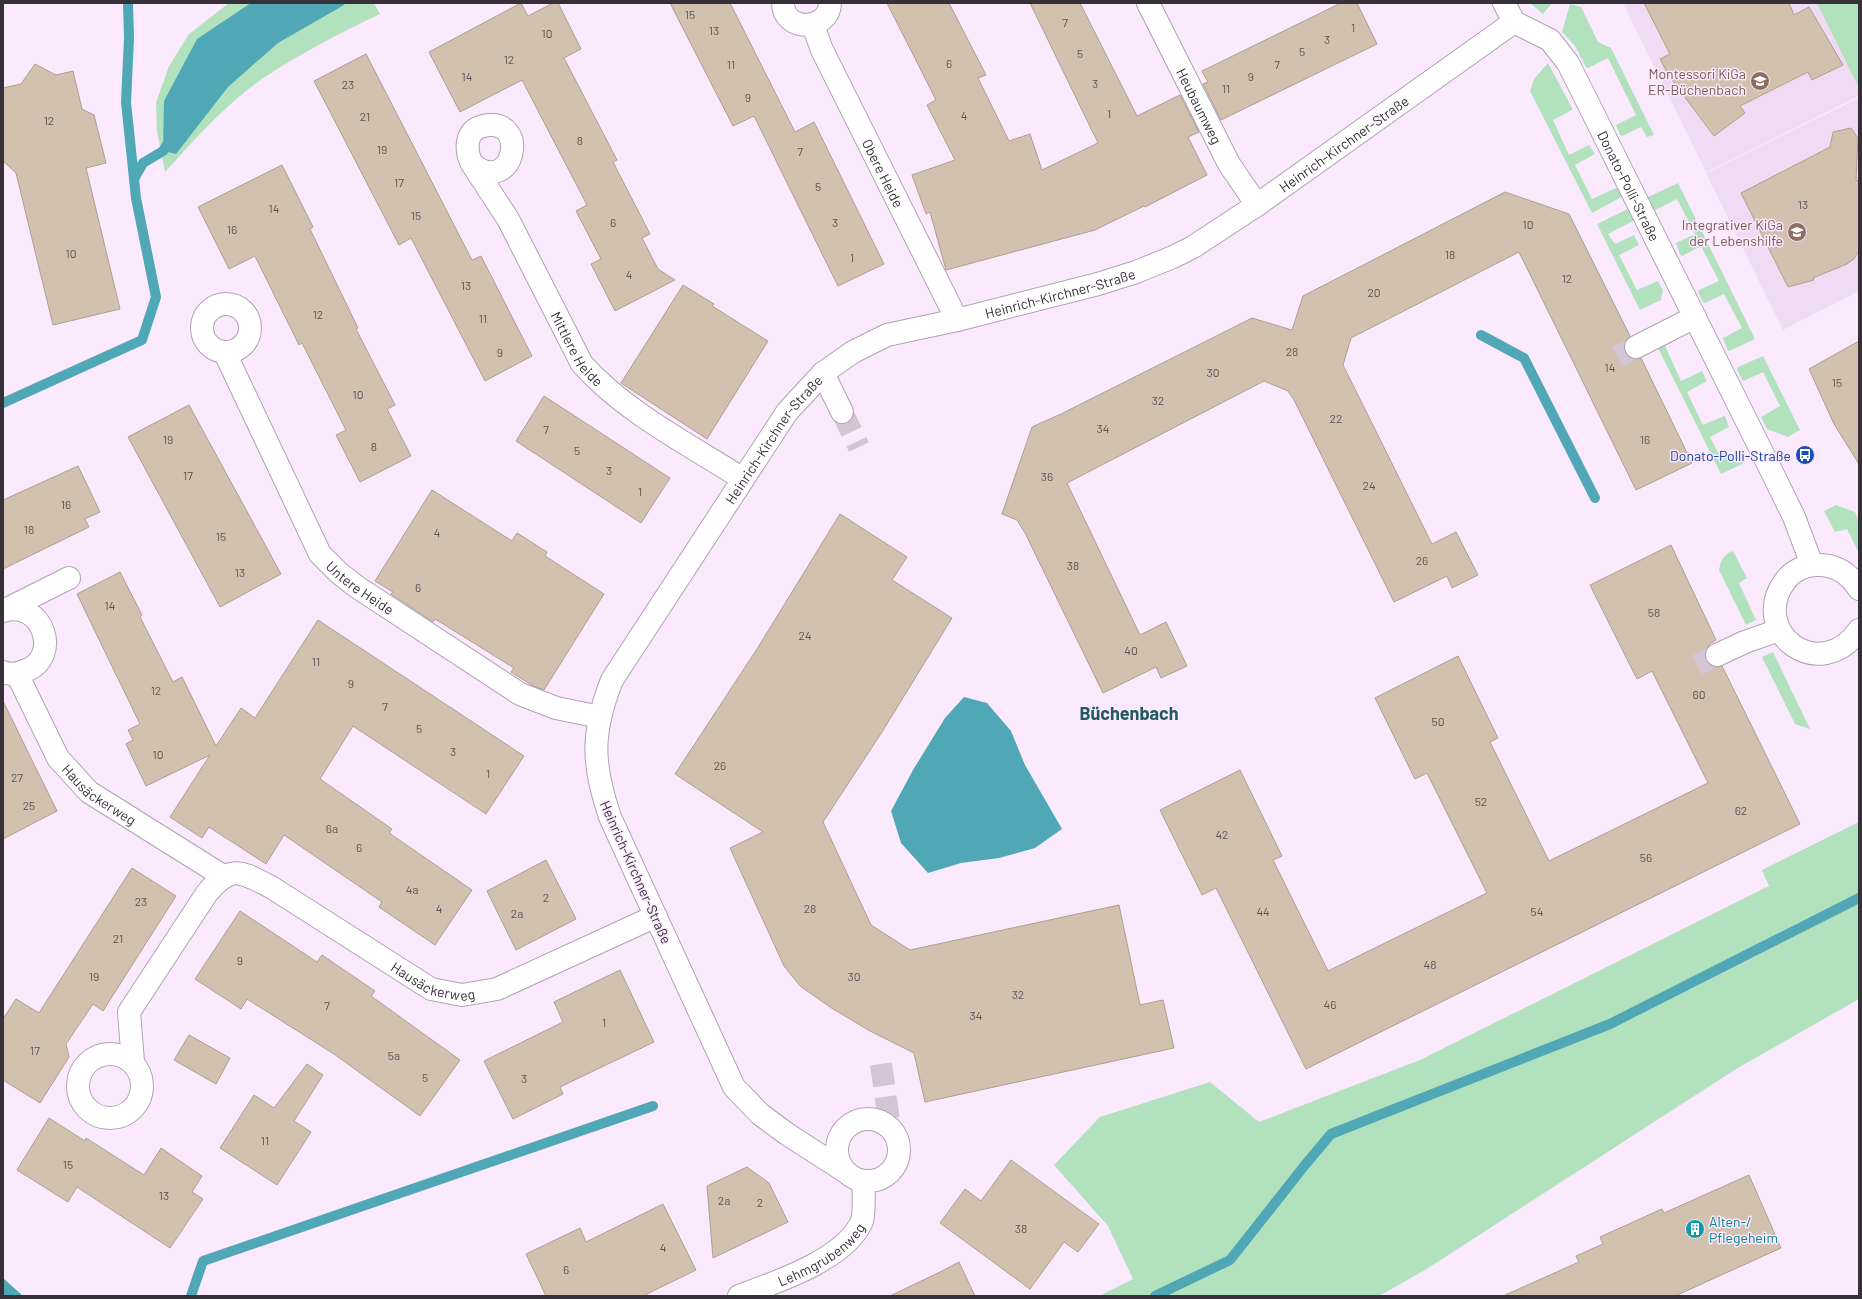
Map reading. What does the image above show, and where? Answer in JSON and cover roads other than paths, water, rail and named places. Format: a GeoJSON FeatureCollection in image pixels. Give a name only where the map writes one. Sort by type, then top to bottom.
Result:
{"type":"FeatureCollection","features":[{"type":"Feature","properties":{"kind":"street"},"geometry":{"type":"LineString","coordinates":[[783,3],[785,12],[794,21],[806,26],[822,21],[827,14],[830,3]]}},
{"type":"Feature","properties":{"kind":"street","name":"Heubaumweg"},"geometry":{"type":"LineString","coordinates":[[1148,3],[1229,164],[1257,205]]}},
{"type":"Feature","properties":{"kind":"street"},"geometry":{"type":"LineString","coordinates":[[1504,3],[1514,22]]}},
{"type":"Feature","properties":{"kind":"street","name":"Heinrich-Kirchner-Straße"},"geometry":{"type":"LineString","coordinates":[[855,1176],[760,1114],[734,1087],[610,817],[601,791],[597,772],[595,750],[600,717],[612,680],[787,412],[823,373],[853,352],[887,335],[957,320],[1098,284],[1136,272],[1193,247],[1257,205],[1514,22]]}},
{"type":"Feature","properties":{"kind":"street","name":"Donato-Polli-Straße"},"geometry":{"type":"LineString","coordinates":[[1514,22],[1550,40],[1568,63],[1790,510],[1812,565]]}},
{"type":"Feature","properties":{"kind":"street","name":"Obere Heide"},"geometry":{"type":"LineString","coordinates":[[813,25],[822,50],[957,320]]}},
{"type":"Feature","properties":{"kind":"street","name":"Mittlere Heide"},"geometry":{"type":"LineString","coordinates":[[472,164],[508,219],[582,364],[600,383],[642,416],[743,480]]}},
{"type":"Feature","properties":{"kind":"street"},"geometry":{"type":"LineString","coordinates":[[1636,347],[1695,317]]}},
{"type":"Feature","properties":{"kind":"street","name":"Untere Heide"},"geometry":{"type":"LineString","coordinates":[[225,353],[320,554],[339,573],[520,694],[556,708],[600,717]]}},
{"type":"Feature","properties":{"kind":"street"},"geometry":{"type":"LineString","coordinates":[[823,373],[842,412]]}},
{"type":"Feature","properties":{"kind":"street"},"geometry":{"type":"LineString","coordinates":[[1859,588],[1851,577],[1839,569],[1826,564],[1812,565],[1799,569],[1787,578],[1779,588],[1775,602],[1775,616],[1779,630],[1788,642],[1800,650],[1813,654],[1828,654],[1840,649],[1852,641],[1859,630]]}},
{"type":"Feature","properties":{"kind":"street","name":"Hausäckerweg"},"geometry":{"type":"LineString","coordinates":[[4,611],[69,578]]}},
{"type":"Feature","properties":{"kind":"street","name":"Hausäckerweg"},"geometry":{"type":"LineString","coordinates":[[4,611],[16,609],[26,612],[35,618],[42,627],[45,637],[45,647],[41,657],[35,665],[27,671],[10,673],[58,758],[89,792],[223,876],[229,873],[237,872],[252,877],[271,887],[431,989],[462,995],[497,989],[656,916]]}},
{"type":"Feature","properties":{"kind":"street"},"geometry":{"type":"LineString","coordinates":[[1717,656],[1745,642],[1779,630]]}},
{"type":"Feature","properties":{"kind":"street"},"geometry":{"type":"LineString","coordinates":[[133,1062],[129,1012],[207,893],[223,876]]}},
{"type":"Feature","properties":{"kind":"street","name":"Lehmgrubenweg"},"geometry":{"type":"LineString","coordinates":[[739,1296],[815,1264],[837,1249],[852,1236],[862,1220],[855,1176]]}},
{"type":"Feature","properties":{"kind":"water"},"geometry":{"type":"Polygon","coordinates":[[[251,3],[345,3],[344,5],[278,43],[228,87],[176,154],[163,151],[164,101],[197,39],[251,3]]]}},
{"type":"Feature","properties":{"kind":"water"},"geometry":{"type":"Polygon","coordinates":[[[964,697],[987,703],[1011,731],[1025,765],[1062,829],[1035,848],[999,858],[961,863],[928,873],[901,843],[891,811],[913,770],[945,718],[964,697]]]}},
{"type":"Feature","properties":{"kind":"water"},"geometry":{"type":"Polygon","coordinates":[[[3,1278],[23,1296],[3,1296],[3,1278]]]}},
{"type":"Feature","properties":{"kind":"waterway"},"geometry":{"type":"LineString","coordinates":[[128,3],[129,38],[126,102],[134,179]]}},
{"type":"Feature","properties":{"kind":"waterway"},"geometry":{"type":"LineString","coordinates":[[3,403],[142,340],[156,297],[136,198],[134,179],[143,163],[163,151],[170,140]]}},
{"type":"Feature","properties":{"kind":"waterway"},"geometry":{"type":"LineString","coordinates":[[1481,335],[1524,358],[1595,498]]}},
{"type":"Feature","properties":{"kind":"waterway"},"geometry":{"type":"LineString","coordinates":[[1155,1296],[1230,1260],[1331,1134],[1610,1024],[1859,898]]}},
{"type":"Feature","properties":{"kind":"waterway"},"geometry":{"type":"LineString","coordinates":[[191,1296],[203,1261],[653,1106]]}},
{"type":"Feature","properties":{"kind":"tunnel"},"geometry":{"type":"LineString","coordinates":[[1617,357],[1636,347]]}},
{"type":"Feature","properties":{"kind":"tunnel"},"geometry":{"type":"LineString","coordinates":[[842,412],[859,447]]}},
{"type":"Feature","properties":{"kind":"tunnel"},"geometry":{"type":"LineString","coordinates":[[1697,665],[1717,655]]}},
{"type":"Feature","properties":{"kind":"tunnel"},"geometry":{"type":"LineString","coordinates":[[881,1064],[890,1128]]}},
{"type":"Feature","properties":{"kind":"place","name":"Montessori KiGa ER-Büchenbach"},"geometry":{"type":"Point","coordinates":[1760,81]}},
{"type":"Feature","properties":{"kind":"place","name":"Integrativer KiGa der Lebenshilfe"},"geometry":{"type":"Point","coordinates":[1797,232]}},
{"type":"Feature","properties":{"kind":"place","name":"Donato-Polli-Straße"},"geometry":{"type":"Point","coordinates":[1805,455]}},
{"type":"Feature","properties":{"kind":"place","name":"Alten-/ Pflegeheim"},"geometry":{"type":"Point","coordinates":[1695,1229]}},
{"type":"Feature","properties":{"kind":"district","name":"Büchenbach"},"geometry":{"type":"Point","coordinates":[1129,713]}}]}
